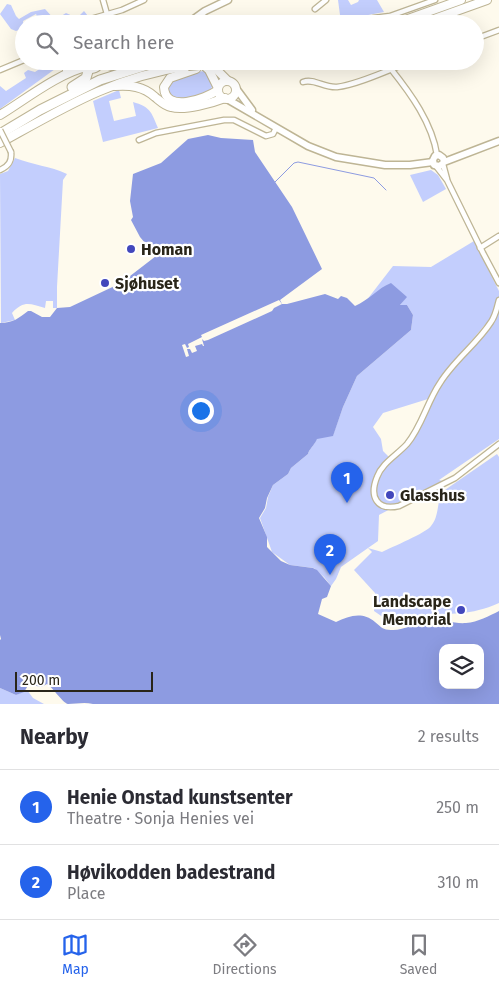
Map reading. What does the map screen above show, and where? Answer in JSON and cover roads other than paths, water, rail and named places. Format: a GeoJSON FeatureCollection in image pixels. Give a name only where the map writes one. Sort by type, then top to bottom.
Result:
{"type":"FeatureCollection","features":[{"type":"Feature","properties":{"kind":"highway"},"geometry":{"type":"LineString","coordinates":[[40,110],[49,100],[82,81],[87,75],[87,70]]}},
{"type":"Feature","properties":{"kind":"highway"},"geometry":{"type":"LineString","coordinates":[[0,132],[100,80],[133,70]]}},
{"type":"Feature","properties":{"kind":"main road"},"geometry":{"type":"LineString","coordinates":[[201,14],[215,2],[228,0]]}},
{"type":"Feature","properties":{"kind":"main road"},"geometry":{"type":"LineString","coordinates":[[419,15],[461,0]]}},
{"type":"Feature","properties":{"kind":"main road"},"geometry":{"type":"LineString","coordinates":[[445,15],[487,0]]}},
{"type":"Feature","properties":{"kind":"main road"},"geometry":{"type":"LineString","coordinates":[[56,80],[69,70]]}},
{"type":"Feature","properties":{"kind":"main road"},"geometry":{"type":"LineString","coordinates":[[0,115],[74,70]]}},
{"type":"Feature","properties":{"kind":"main road"},"geometry":{"type":"LineString","coordinates":[[0,143],[103,88],[142,75],[168,70]]}},
{"type":"Feature","properties":{"kind":"main road"},"geometry":{"type":"LineString","coordinates":[[185,70],[170,78],[164,87],[167,97],[172,101],[184,102],[206,97],[218,89],[221,83],[228,81]]}},
{"type":"Feature","properties":{"kind":"main road"},"geometry":{"type":"LineString","coordinates":[[209,70],[220,95],[308,146],[336,156],[365,163],[396,165],[439,161],[471,152],[499,141]]}},
{"type":"Feature","properties":{"kind":"main road"},"geometry":{"type":"LineString","coordinates":[[217,70],[235,87],[247,105],[262,119]]}},
{"type":"Feature","properties":{"kind":"main road"},"geometry":{"type":"LineString","coordinates":[[103,88],[137,87],[151,93],[165,105],[176,108],[226,98],[235,94],[235,87]]}},
{"type":"Feature","properties":{"kind":"street"},"geometry":{"type":"LineString","coordinates":[[103,0],[107,14]]}},
{"type":"Feature","properties":{"kind":"street"},"geometry":{"type":"LineString","coordinates":[[104,15],[131,7],[144,0]]}},
{"type":"Feature","properties":{"kind":"street"},"geometry":{"type":"LineString","coordinates":[[316,9],[326,0]]}},
{"type":"Feature","properties":{"kind":"street"},"geometry":{"type":"LineString","coordinates":[[393,15],[435,0]]}},
{"type":"Feature","properties":{"kind":"street"},"geometry":{"type":"LineString","coordinates":[[484,36],[499,30]]}},
{"type":"Feature","properties":{"kind":"street"},"geometry":{"type":"LineString","coordinates":[[0,70],[15,64]]}},
{"type":"Feature","properties":{"kind":"street"},"geometry":{"type":"LineString","coordinates":[[302,82],[310,80],[325,86],[344,86],[388,70]]}},
{"type":"Feature","properties":{"kind":"street"},"geometry":{"type":"LineString","coordinates":[[392,70],[405,86],[423,115],[447,180],[499,283]]}},
{"type":"Feature","properties":{"kind":"street"},"geometry":{"type":"LineString","coordinates":[[139,140],[156,133],[224,120],[234,120],[266,136],[272,134],[276,128]]}},
{"type":"Feature","properties":{"kind":"street"},"geometry":{"type":"LineString","coordinates":[[0,132],[12,152],[12,159],[9,164],[0,170]]}},
{"type":"Feature","properties":{"kind":"street"},"geometry":{"type":"LineString","coordinates":[[480,248],[499,236]]}},
{"type":"Feature","properties":{"kind":"street"},"geometry":{"type":"LineString","coordinates":[[499,300],[492,321],[447,372],[408,443],[378,473],[373,489],[374,498],[376,502],[384,506],[399,506],[455,478],[499,444]]}},
{"type":"Feature","properties":{"kind":"waterway"},"geometry":{"type":"LineString","coordinates":[[275,182],[294,163],[298,162],[374,178],[386,190]]}},
{"type":"Feature","properties":{"kind":"place","name":"Homan"},"geometry":{"type":"Point","coordinates":[131,249]}},
{"type":"Feature","properties":{"kind":"place","name":"Sjøhuset"},"geometry":{"type":"Point","coordinates":[105,283]}},
{"type":"Feature","properties":{"kind":"place","name":"Glasshus"},"geometry":{"type":"Point","coordinates":[390,495]}},
{"type":"Feature","properties":{"kind":"place","name":"Henie Onstad kunstsenter"},"geometry":{"type":"Point","coordinates":[347,503]}},
{"type":"Feature","properties":{"kind":"place","name":"Høvikodden badestrand"},"geometry":{"type":"Point","coordinates":[330,575]}},
{"type":"Feature","properties":{"kind":"place","name":"Landscape Memorial"},"geometry":{"type":"Point","coordinates":[461,610]}}]}
